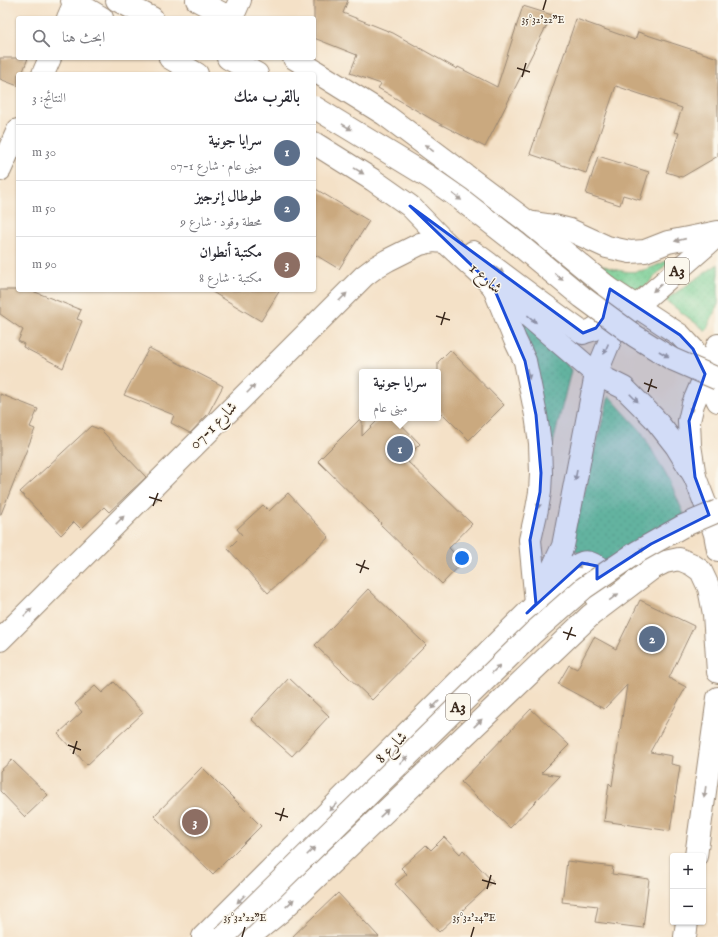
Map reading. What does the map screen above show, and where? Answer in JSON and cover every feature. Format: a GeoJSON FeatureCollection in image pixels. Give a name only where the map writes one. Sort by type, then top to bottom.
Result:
{"type":"FeatureCollection","features":[{"type":"Feature","properties":{"kind":"main road"},"geometry":{"type":"LineString","coordinates":[[117,0],[147,15]]}},
{"type":"Feature","properties":{"kind":"main road"},"geometry":{"type":"LineString","coordinates":[[197,0],[227,16]]}},
{"type":"Feature","properties":{"kind":"main road"},"geometry":{"type":"LineString","coordinates":[[232,16],[240,0]]}},
{"type":"Feature","properties":{"kind":"main road"},"geometry":{"type":"LineString","coordinates":[[72,7],[97,16]]}},
{"type":"Feature","properties":{"kind":"main road"},"geometry":{"type":"LineString","coordinates":[[44,72],[49,60]]}},
{"type":"Feature","properties":{"kind":"main road"},"geometry":{"type":"LineString","coordinates":[[173,60],[194,72]]}},
{"type":"Feature","properties":{"kind":"main road"},"geometry":{"type":"LineString","coordinates":[[232,60],[253,72]]}},
{"type":"Feature","properties":{"kind":"main road"},"geometry":{"type":"LineString","coordinates":[[297,60],[384,114],[528,222],[610,289],[680,335],[693,349],[712,377],[718,401]]}},
{"type":"Feature","properties":{"kind":"main road"},"geometry":{"type":"LineString","coordinates":[[316,108],[429,177],[459,198],[582,296],[635,336],[672,359],[712,377]]}},
{"type":"Feature","properties":{"kind":"main road"},"geometry":{"type":"LineString","coordinates":[[0,170],[16,134]]}},
{"type":"Feature","properties":{"kind":"main road","name":"شارع 1"},"geometry":{"type":"LineString","coordinates":[[316,144],[373,180],[410,206],[445,242],[493,286],[596,374],[624,388],[654,418],[676,446],[695,477]]}},
{"type":"Feature","properties":{"kind":"main road"},"geometry":{"type":"LineString","coordinates":[[410,206],[583,333],[596,328],[603,318],[610,289]]}},
{"type":"Feature","properties":{"kind":"main road"},"geometry":{"type":"LineString","coordinates":[[528,222],[570,230],[607,247],[630,252],[645,251],[668,242],[718,232]]}},
{"type":"Feature","properties":{"kind":"main road","name":"A3"},"geometry":{"type":"LineString","coordinates":[[596,374],[611,338],[624,317],[718,235]]}},
{"type":"Feature","properties":{"kind":"main road","name":"شارع 1-07"},"geometry":{"type":"LineString","coordinates":[[0,640],[364,276],[388,260],[420,244],[433,241],[445,242]]}},
{"type":"Feature","properties":{"kind":"main road"},"geometry":{"type":"LineString","coordinates":[[493,286],[515,340],[525,360],[540,443],[540,492],[530,540],[531,608]]}},
{"type":"Feature","properties":{"kind":"main road"},"geometry":{"type":"LineString","coordinates":[[718,345],[712,377],[692,404],[688,421],[695,477],[705,503],[718,550]]}},
{"type":"Feature","properties":{"kind":"main road","name":"شارع 8"},"geometry":{"type":"LineString","coordinates":[[203,937],[531,608],[563,546],[596,374]]}},
{"type":"Feature","properties":{"kind":"main road","name":"A3"},"geometry":{"type":"LineString","coordinates":[[223,937],[527,638],[584,588],[651,544],[682,526],[718,511]]}},
{"type":"Feature","properties":{"kind":"main road"},"geometry":{"type":"LineString","coordinates":[[249,937],[279,913],[591,615],[653,568],[665,562],[679,559],[691,564],[701,571],[709,588],[714,614],[718,672]]}},
{"type":"Feature","properties":{"kind":"main road"},"geometry":{"type":"LineString","coordinates":[[531,608],[569,571],[582,563],[589,562],[597,566],[597,588],[591,615]]}},
{"type":"Feature","properties":{"kind":"main road"},"geometry":{"type":"LineString","coordinates":[[696,853],[718,698]]}},
{"type":"Feature","properties":{"kind":"main road"},"geometry":{"type":"LineString","coordinates":[[685,937],[687,925]]}},
{"type":"Feature","properties":{"kind":"highlighted area"},"geometry":{"type":"Polygon","coordinates":[[[410,206],[583,333],[596,328],[603,318],[610,289],[680,335],[693,349],[705,374],[689,421],[695,477],[709,515],[651,544],[597,579],[597,566],[582,563],[527,613],[536,604],[530,540],[540,492],[541,473],[536,415],[525,361],[493,286],[410,206]]]}},
{"type":"Feature","properties":{"kind":"green space"},"geometry":{"type":"Polygon","coordinates":[[[566,246],[610,268],[629,272],[647,269],[672,258],[635,298],[566,246]]]}},
{"type":"Feature","properties":{"kind":"green space"},"geometry":{"type":"Polygon","coordinates":[[[718,264],[718,304],[706,331],[665,300],[718,264]]]}},
{"type":"Feature","properties":{"kind":"green space"},"geometry":{"type":"Polygon","coordinates":[[[518,303],[571,370],[547,468],[530,348],[518,303]]]}},
{"type":"Feature","properties":{"kind":"green space"},"geometry":{"type":"Polygon","coordinates":[[[609,396],[641,431],[670,482],[686,519],[603,565],[569,547],[609,396]]]}},
{"type":"Feature","properties":{"kind":"building"},"geometry":{"type":"Polygon","coordinates":[[[314,0],[348,0],[343,13],[393,33],[457,69],[458,67],[497,87],[523,6],[552,15],[485,147],[440,124],[378,88],[381,84],[350,73],[357,55],[316,39],[316,16],[314,16],[314,0]]]}},
{"type":"Feature","properties":{"kind":"building"},"geometry":{"type":"Polygon","coordinates":[[[576,19],[635,40],[638,32],[718,58],[718,156],[682,177],[666,172],[679,133],[674,132],[682,108],[616,86],[586,173],[530,154],[576,19]]]}},
{"type":"Feature","properties":{"kind":"building"},"geometry":{"type":"Polygon","coordinates":[[[0,58],[27,60],[23,72],[16,72],[16,85],[0,79],[0,58]]]}},
{"type":"Feature","properties":{"kind":"building"},"geometry":{"type":"Polygon","coordinates":[[[598,156],[649,172],[640,200],[623,195],[620,205],[586,194],[598,156]]]}},
{"type":"Feature","properties":{"kind":"building"},"geometry":{"type":"Polygon","coordinates":[[[316,189],[369,221],[339,269],[316,255],[316,189]]]}},
{"type":"Feature","properties":{"kind":"building"},"geometry":{"type":"Polygon","coordinates":[[[0,290],[35,292],[81,310],[77,319],[82,321],[63,368],[23,347],[24,344],[18,341],[23,330],[0,314],[0,290]]]}},
{"type":"Feature","properties":{"kind":"building"},"geometry":{"type":"Polygon","coordinates":[[[212,292],[279,292],[261,321],[212,292]]]}},
{"type":"Feature","properties":{"kind":"building"},"geometry":{"type":"Polygon","coordinates":[[[149,348],[223,386],[208,414],[190,433],[171,423],[174,415],[124,395],[149,348]]]}},
{"type":"Feature","properties":{"kind":"building"},"geometry":{"type":"Polygon","coordinates":[[[450,350],[504,405],[469,440],[441,412],[441,369],[438,369],[438,362],[450,350]]]}},
{"type":"Feature","properties":{"kind":"building"},"geometry":{"type":"Polygon","coordinates":[[[0,394],[38,409],[30,427],[35,429],[1,514],[0,514],[0,394]]]}},
{"type":"Feature","properties":{"kind":"building"},"geometry":{"type":"Polygon","coordinates":[[[359,420],[362,421],[362,436],[377,421],[398,421],[420,444],[405,459],[472,524],[449,548],[463,562],[442,584],[318,461],[359,420]]]}},
{"type":"Feature","properties":{"kind":"building"},"geometry":{"type":"Polygon","coordinates":[[[91,426],[101,430],[146,477],[109,512],[104,507],[81,529],[74,522],[61,535],[20,492],[91,426]]]}},
{"type":"Feature","properties":{"kind":"building"},"geometry":{"type":"Polygon","coordinates":[[[288,493],[329,537],[268,593],[228,549],[242,535],[237,529],[263,505],[269,511],[288,493]]]}},
{"type":"Feature","properties":{"kind":"building"},"geometry":{"type":"Polygon","coordinates":[[[368,589],[426,645],[372,700],[315,645],[368,589]]]}},
{"type":"Feature","properties":{"kind":"building"},"geometry":{"type":"Polygon","coordinates":[[[640,600],[694,626],[669,678],[686,687],[650,752],[672,756],[671,764],[680,766],[670,831],[604,821],[609,783],[612,786],[627,685],[604,709],[558,684],[569,665],[577,669],[594,637],[616,649],[640,600]]]}},
{"type":"Feature","properties":{"kind":"building"},"geometry":{"type":"Polygon","coordinates":[[[289,678],[329,716],[292,756],[251,719],[289,678]]]}},
{"type":"Feature","properties":{"kind":"building"},"geometry":{"type":"Polygon","coordinates":[[[114,682],[143,713],[87,765],[58,734],[82,712],[75,704],[95,686],[102,693],[114,682]]]}},
{"type":"Feature","properties":{"kind":"building"},"geometry":{"type":"Polygon","coordinates":[[[531,709],[569,745],[541,773],[560,776],[510,828],[461,782],[531,709]]]}},
{"type":"Feature","properties":{"kind":"building"},"geometry":{"type":"Polygon","coordinates":[[[12,760],[48,795],[25,817],[0,791],[0,771],[12,760]]]}},
{"type":"Feature","properties":{"kind":"building"},"geometry":{"type":"Polygon","coordinates":[[[202,767],[261,826],[213,874],[154,816],[202,767]]]}},
{"type":"Feature","properties":{"kind":"building"},"geometry":{"type":"Polygon","coordinates":[[[444,837],[460,854],[463,850],[493,882],[439,932],[395,884],[407,874],[401,868],[426,845],[431,850],[444,837]]]}},
{"type":"Feature","properties":{"kind":"building"},"geometry":{"type":"Polygon","coordinates":[[[567,861],[613,867],[612,874],[649,879],[643,928],[595,922],[598,906],[562,902],[567,861]]]}},
{"type":"Feature","properties":{"kind":"building"},"geometry":{"type":"Polygon","coordinates":[[[338,893],[379,937],[292,937],[338,893]]]}},
{"type":"Feature","properties":{"kind":"place","name":"سرايا جونية"},"geometry":{"type":"Point","coordinates":[400,449]}},
{"type":"Feature","properties":{"kind":"place","name":"طوطال إنرجيز"},"geometry":{"type":"Point","coordinates":[652,639]}},
{"type":"Feature","properties":{"kind":"place","name":"مكتبة أنطوان"},"geometry":{"type":"Point","coordinates":[195,822]}}]}
